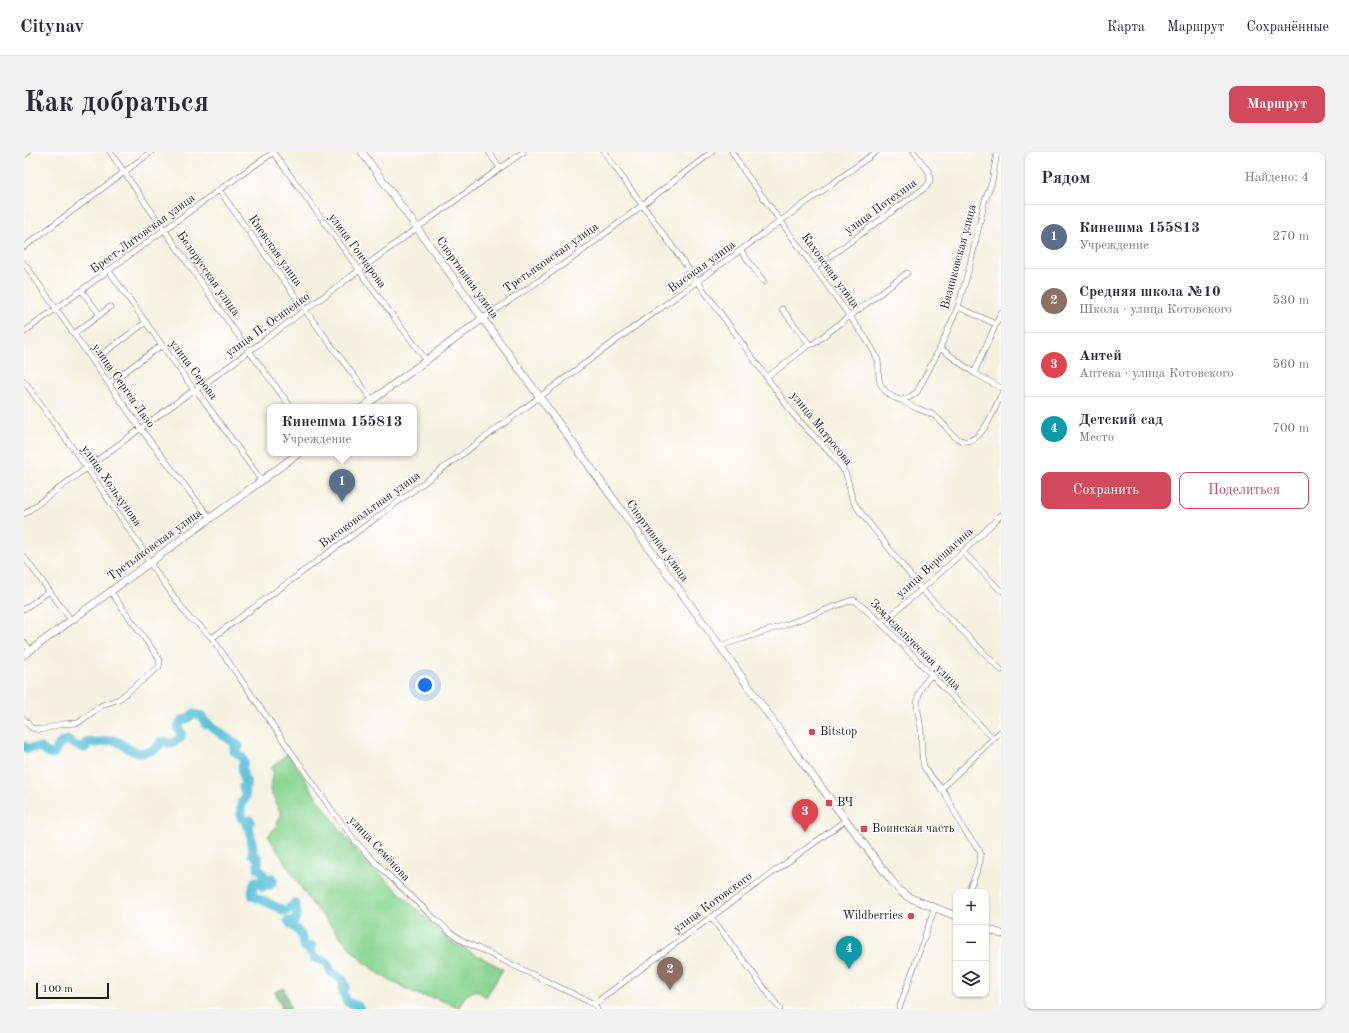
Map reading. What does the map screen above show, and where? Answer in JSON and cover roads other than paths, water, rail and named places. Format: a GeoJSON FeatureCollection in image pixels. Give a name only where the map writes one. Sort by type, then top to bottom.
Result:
{"type":"FeatureCollection","features":[{"type":"Feature","properties":{"kind":"street"},"geometry":{"type":"LineString","coordinates":[[24,155],[28,152]]}},
{"type":"Feature","properties":{"kind":"street","name":"Белорусская улица"},"geometry":{"type":"LineString","coordinates":[[110,152],[249,351],[289,404]]}},
{"type":"Feature","properties":{"kind":"street"},"geometry":{"type":"LineString","coordinates":[[24,247],[151,152]]}},
{"type":"Feature","properties":{"kind":"street","name":"Брест-Литовская улица"},"geometry":{"type":"LineString","coordinates":[[24,332],[273,152]]}},
{"type":"Feature","properties":{"kind":"street","name":"улица Гончарова"},"geometry":{"type":"LineString","coordinates":[[273,152],[365,279],[427,361]]}},
{"type":"Feature","properties":{"kind":"street","name":"Спортивная улица"},"geometry":{"type":"LineString","coordinates":[[362,152],[720,646],[797,756],[900,891],[912,899],[953,915]]}},
{"type":"Feature","properties":{"kind":"street"},"geometry":{"type":"LineString","coordinates":[[489,152],[500,168]]}},
{"type":"Feature","properties":{"kind":"street","name":"улица П. Осипенко"},"geometry":{"type":"LineString","coordinates":[[24,514],[118,446],[140,428],[195,390],[523,152]]}},
{"type":"Feature","properties":{"kind":"street","name":"Третьяковская улица"},"geometry":{"type":"LineString","coordinates":[[367,404],[482,319],[573,258],[712,152]]}},
{"type":"Feature","properties":{"kind":"street","name":"Каховская улица"},"geometry":{"type":"LineString","coordinates":[[732,152],[744,171],[782,221],[867,340],[876,354],[880,370],[878,376],[882,387],[889,395],[933,414],[940,419],[958,440],[963,442],[976,438],[984,429],[1001,395]]}},
{"type":"Feature","properties":{"kind":"street","name":"Высокая улица"},"geometry":{"type":"LineString","coordinates":[[539,398],[626,333],[876,152]]}},
{"type":"Feature","properties":{"kind":"street","name":"улица Потехина"},"geometry":{"type":"LineString","coordinates":[[815,267],[926,187],[930,181],[929,172],[914,152]]}},
{"type":"Feature","properties":{"kind":"street","name":"Вязниковская улица"},"geometry":{"type":"LineString","coordinates":[[902,400],[917,392],[940,348],[958,308],[972,258],[985,200],[992,182],[997,152]]}},
{"type":"Feature","properties":{"kind":"street","name":"улица Матросова"},"geometry":{"type":"LineString","coordinates":[[607,153],[698,282],[802,424],[822,443],[844,471],[854,502],[862,514],[922,590],[1001,670]]}},
{"type":"Feature","properties":{"kind":"street","name":"Киевская улица"},"geometry":{"type":"LineString","coordinates":[[219,190],[372,400]]}},
{"type":"Feature","properties":{"kind":"street"},"geometry":{"type":"LineString","coordinates":[[741,251],[764,282]]}},
{"type":"Feature","properties":{"kind":"street","name":"улица Сергея Лазо"},"geometry":{"type":"LineString","coordinates":[[24,263],[140,428],[210,518]]}},
{"type":"Feature","properties":{"kind":"street","name":"улица Серова"},"geometry":{"type":"LineString","coordinates":[[109,271],[261,480]]}},
{"type":"Feature","properties":{"kind":"street"},"geometry":{"type":"LineString","coordinates":[[767,376],[907,273]]}},
{"type":"Feature","properties":{"kind":"street"},"geometry":{"type":"LineString","coordinates":[[82,291],[100,315]]}},
{"type":"Feature","properties":{"kind":"street"},"geometry":{"type":"LineString","coordinates":[[74,334],[110,307]]}},
{"type":"Feature","properties":{"kind":"street"},"geometry":{"type":"LineString","coordinates":[[958,308],[996,324]]}},
{"type":"Feature","properties":{"kind":"street"},"geometry":{"type":"LineString","coordinates":[[782,309],[810,345]]}},
{"type":"Feature","properties":{"kind":"street"},"geometry":{"type":"LineString","coordinates":[[974,373],[1001,313]]}},
{"type":"Feature","properties":{"kind":"street"},"geometry":{"type":"LineString","coordinates":[[93,361],[146,322]]}},
{"type":"Feature","properties":{"kind":"street"},"geometry":{"type":"LineString","coordinates":[[108,383],[162,345]]}},
{"type":"Feature","properties":{"kind":"street"},"geometry":{"type":"LineString","coordinates":[[940,348],[974,373],[1001,388]]}},
{"type":"Feature","properties":{"kind":"street","name":"улица Хользунова"},"geometry":{"type":"LineString","coordinates":[[24,381],[190,619],[197,623],[212,638]]}},
{"type":"Feature","properties":{"kind":"street","name":"Высоковольтная улица"},"geometry":{"type":"LineString","coordinates":[[212,638],[539,398]]}},
{"type":"Feature","properties":{"kind":"street","name":"Третьяковская улица"},"geometry":{"type":"LineString","coordinates":[[27,653],[295,456]]}},
{"type":"Feature","properties":{"kind":"street","name":"улица Верещагина"},"geometry":{"type":"LineString","coordinates":[[882,623],[964,553],[1001,515]]}},
{"type":"Feature","properties":{"kind":"street"},"geometry":{"type":"LineString","coordinates":[[964,553],[1001,591]]}},
{"type":"Feature","properties":{"kind":"street"},"geometry":{"type":"LineString","coordinates":[[24,557],[71,620]]}},
{"type":"Feature","properties":{"kind":"street"},"geometry":{"type":"LineString","coordinates":[[24,610],[50,591]]}},
{"type":"Feature","properties":{"kind":"street"},"geometry":{"type":"LineString","coordinates":[[24,719],[31,728],[41,730],[61,724],[78,724],[102,705],[119,699],[159,667],[160,661],[156,654],[110,591]]}},
{"type":"Feature","properties":{"kind":"street","name":"Земледельческая улица"},"geometry":{"type":"LineString","coordinates":[[720,646],[785,625],[852,600],[856,601],[882,623],[993,738]]}},
{"type":"Feature","properties":{"kind":"street","name":"улица Семёнова"},"geometry":{"type":"LineString","coordinates":[[212,638],[341,822],[356,842],[384,871],[445,928],[463,941],[595,1007]]}},
{"type":"Feature","properties":{"kind":"street"},"geometry":{"type":"LineString","coordinates":[[24,642],[27,653]]}},
{"type":"Feature","properties":{"kind":"street"},"geometry":{"type":"LineString","coordinates":[[931,675],[923,684],[919,693],[917,705],[921,729],[922,756],[924,767],[950,802],[964,830],[980,851],[981,855],[969,889]]}},
{"type":"Feature","properties":{"kind":"street"},"geometry":{"type":"LineString","coordinates":[[941,789],[1001,731]]}},
{"type":"Feature","properties":{"kind":"street","name":"улица Котовского"},"geometry":{"type":"LineString","coordinates":[[595,1007],[711,917],[846,820]]}},
{"type":"Feature","properties":{"kind":"street"},"geometry":{"type":"LineString","coordinates":[[899,1009],[935,907]]}},
{"type":"Feature","properties":{"kind":"street"},"geometry":{"type":"LineString","coordinates":[[711,917],[780,1009]]}},
{"type":"Feature","properties":{"kind":"street"},"geometry":{"type":"LineString","coordinates":[[989,929],[1001,934]]}},
{"type":"Feature","properties":{"kind":"waterway"},"geometry":{"type":"LineString","coordinates":[[24,746],[27,748],[41,748],[48,754],[52,755],[59,745],[67,740],[84,748],[86,747],[86,742],[97,743],[113,740],[132,751],[142,753],[154,750],[160,742],[167,742],[171,744],[181,738],[180,736],[182,733],[178,727],[182,720],[187,719],[193,714],[202,716],[205,724],[208,723],[211,727],[239,746],[238,748],[234,749],[234,751],[242,757],[244,763],[242,766],[244,780],[247,784],[243,787],[245,799],[241,803],[241,818],[246,821],[250,820],[251,822],[246,825],[250,829],[253,850],[252,854],[258,858],[258,868],[266,879],[272,878],[274,880],[270,885],[266,882],[263,887],[259,881],[255,881],[252,891],[253,896],[283,911],[286,911],[295,903],[296,904],[297,915],[294,921],[288,921],[301,934],[303,946],[307,948],[312,946],[310,952],[314,958],[327,962],[331,972],[343,980],[346,987],[343,987],[343,992],[347,1002],[358,1006],[360,1009]]}},
{"type":"Feature","properties":{"kind":"place","name":"Кинешма 155813"},"geometry":{"type":"Point","coordinates":[342,502]}},
{"type":"Feature","properties":{"kind":"place","name":"Bitstop"},"geometry":{"type":"Point","coordinates":[812,732]}},
{"type":"Feature","properties":{"kind":"place","name":"ВЧ"},"geometry":{"type":"Point","coordinates":[829,803]}},
{"type":"Feature","properties":{"kind":"place","name":"Воинская часть"},"geometry":{"type":"Point","coordinates":[864,829]}},
{"type":"Feature","properties":{"kind":"place","name":"Антей"},"geometry":{"type":"Point","coordinates":[805,832]}},
{"type":"Feature","properties":{"kind":"place","name":"Wildberries"},"geometry":{"type":"Point","coordinates":[911,916]}},
{"type":"Feature","properties":{"kind":"place","name":"Детский сад"},"geometry":{"type":"Point","coordinates":[849,969]}},
{"type":"Feature","properties":{"kind":"place","name":"Средняя школа №10"},"geometry":{"type":"Point","coordinates":[670,990]}}]}
